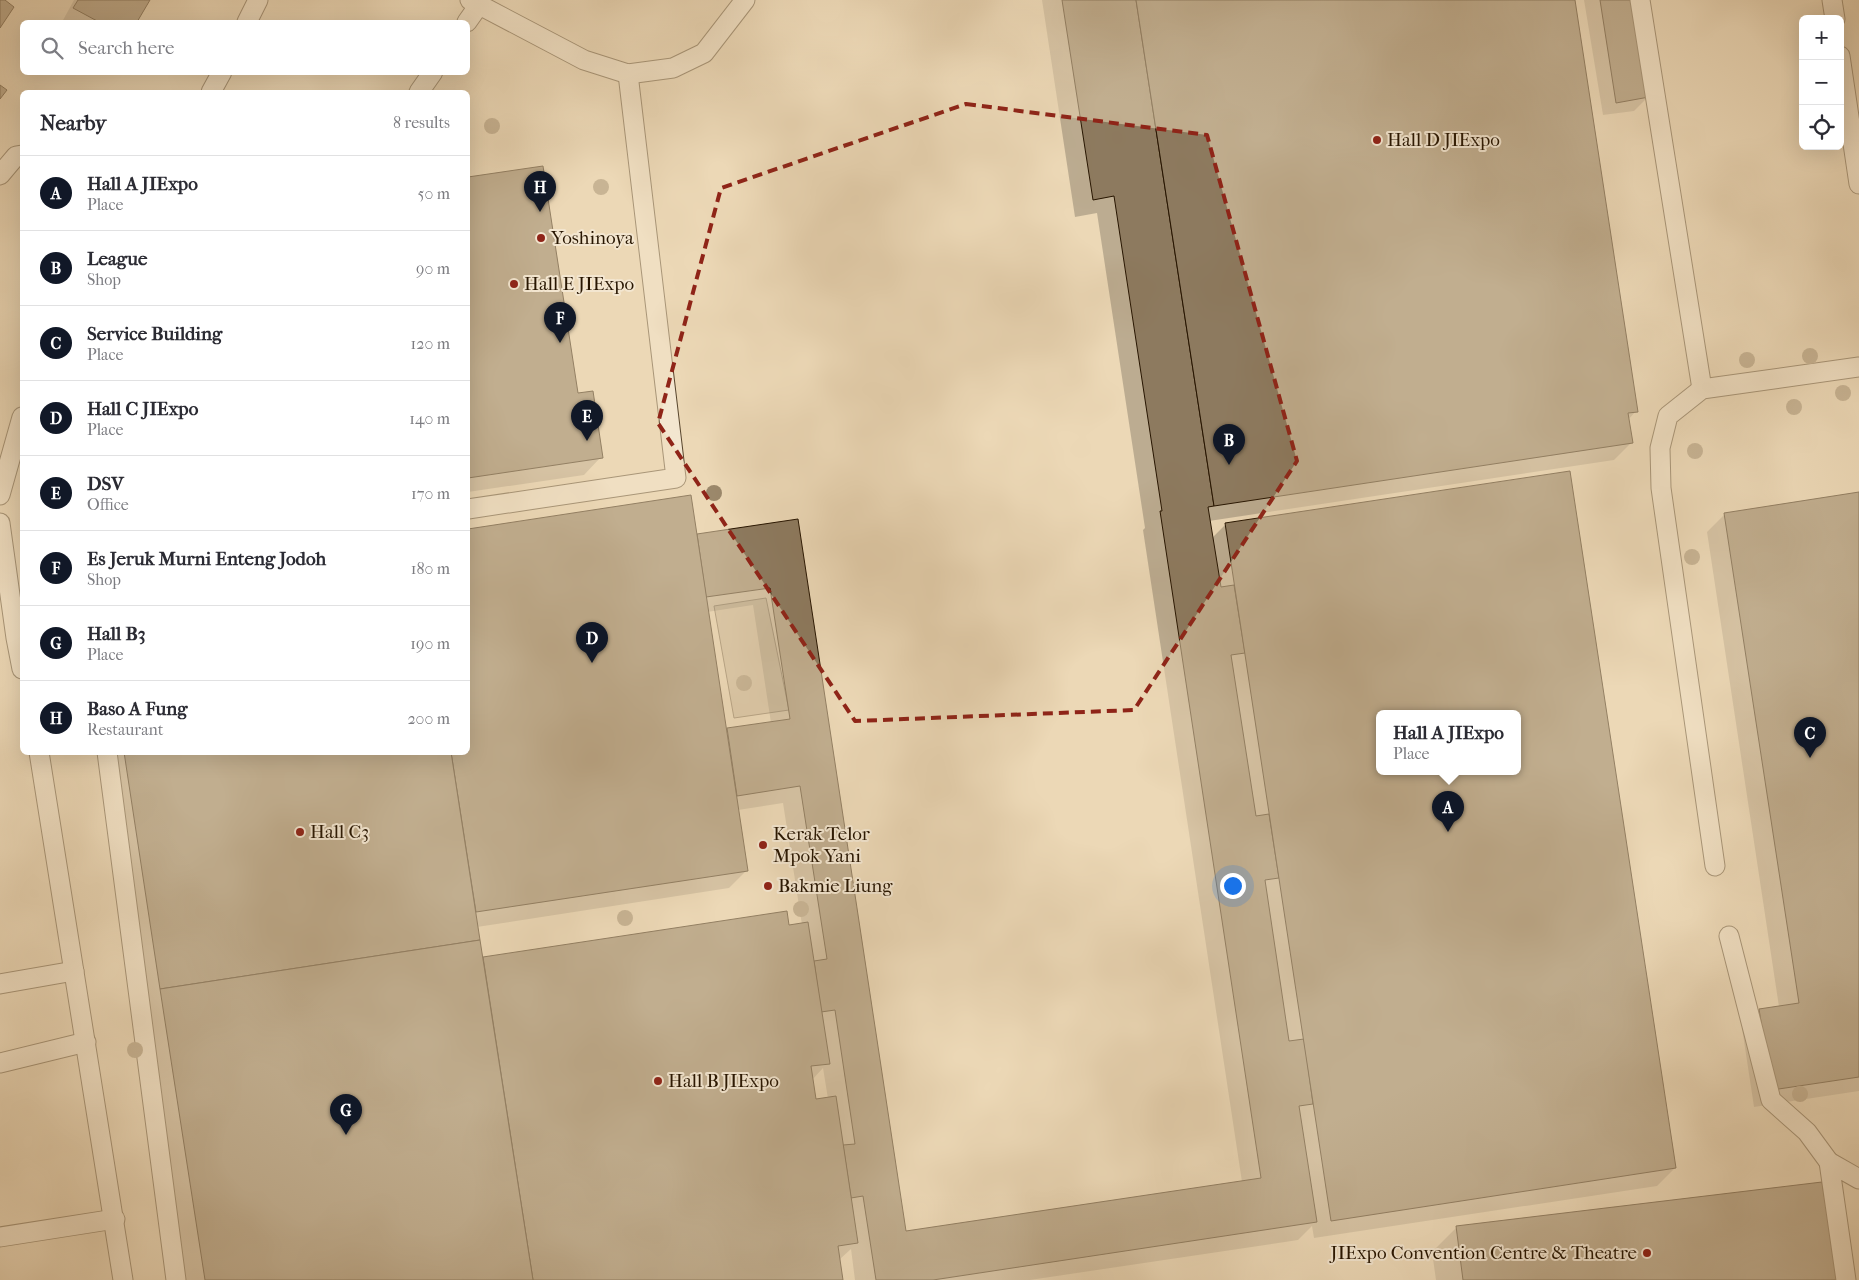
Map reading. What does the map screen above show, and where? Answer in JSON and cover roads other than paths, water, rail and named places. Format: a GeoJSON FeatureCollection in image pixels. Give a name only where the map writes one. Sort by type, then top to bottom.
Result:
{"type":"FeatureCollection","features":[{"type":"Feature","properties":{"kind":"lane"},"geometry":{"type":"LineString","coordinates":[[248,20],[258,0]]}},
{"type":"Feature","properties":{"kind":"lane"},"geometry":{"type":"LineString","coordinates":[[467,20],[475,2],[584,60],[628,74],[673,68],[704,53],[745,0]]}},
{"type":"Feature","properties":{"kind":"lane"},"geometry":{"type":"LineString","coordinates":[[1640,0],[1702,389]]}},
{"type":"Feature","properties":{"kind":"lane"},"geometry":{"type":"LineString","coordinates":[[1841,60],[1859,184]]}},
{"type":"Feature","properties":{"kind":"lane"},"geometry":{"type":"LineString","coordinates":[[470,509],[676,478],[628,74]]}},
{"type":"Feature","properties":{"kind":"lane"},"geometry":{"type":"LineString","coordinates":[[212,90],[220,75]]}},
{"type":"Feature","properties":{"kind":"lane"},"geometry":{"type":"LineString","coordinates":[[420,90],[431,75]]}},
{"type":"Feature","properties":{"kind":"lane"},"geometry":{"type":"LineString","coordinates":[[0,175],[16,156],[20,155]]}},
{"type":"Feature","properties":{"kind":"lane"},"geometry":{"type":"LineString","coordinates":[[1715,866],[1661,488],[1660,448],[1668,416],[1702,389],[1859,368]]}},
{"type":"Feature","properties":{"kind":"lane"},"geometry":{"type":"LineString","coordinates":[[0,495],[20,424]]}},
{"type":"Feature","properties":{"kind":"lane"},"geometry":{"type":"LineString","coordinates":[[0,522],[20,659]]}},
{"type":"Feature","properties":{"kind":"lane"},"geometry":{"type":"LineString","coordinates":[[39,755],[124,1280]]}},
{"type":"Feature","properties":{"kind":"lane"},"geometry":{"type":"LineString","coordinates":[[107,755],[176,1280]]}},
{"type":"Feature","properties":{"kind":"lane"},"geometry":{"type":"LineString","coordinates":[[1729,936],[1772,1100],[1807,1132],[1829,1162],[1859,1179]]}},
{"type":"Feature","properties":{"kind":"lane"},"geometry":{"type":"LineString","coordinates":[[0,984],[74,971]]}},
{"type":"Feature","properties":{"kind":"lane"},"geometry":{"type":"LineString","coordinates":[[0,1064],[86,1042]]}},
{"type":"Feature","properties":{"kind":"lane"},"geometry":{"type":"LineString","coordinates":[[1829,1162],[1846,1280]]}},
{"type":"Feature","properties":{"kind":"lane"},"geometry":{"type":"LineString","coordinates":[[0,1237],[115,1219]]}},
{"type":"Feature","properties":{"kind":"place","name":"Hall D JIExpo"},"geometry":{"type":"Point","coordinates":[1377,140]}},
{"type":"Feature","properties":{"kind":"place","name":"Baso A Fung"},"geometry":{"type":"Point","coordinates":[540,212]}},
{"type":"Feature","properties":{"kind":"place","name":"Yoshinoya"},"geometry":{"type":"Point","coordinates":[541,238]}},
{"type":"Feature","properties":{"kind":"place","name":"Hall E JIExpo"},"geometry":{"type":"Point","coordinates":[514,284]}},
{"type":"Feature","properties":{"kind":"place","name":"Es Jeruk Murni Enteng Jodoh"},"geometry":{"type":"Point","coordinates":[560,343]}},
{"type":"Feature","properties":{"kind":"place","name":"DSV"},"geometry":{"type":"Point","coordinates":[587,441]}},
{"type":"Feature","properties":{"kind":"place","name":"League"},"geometry":{"type":"Point","coordinates":[1229,465]}},
{"type":"Feature","properties":{"kind":"place","name":"Hall C JIExpo"},"geometry":{"type":"Point","coordinates":[592,663]}},
{"type":"Feature","properties":{"kind":"place","name":"Service Building"},"geometry":{"type":"Point","coordinates":[1810,758]}},
{"type":"Feature","properties":{"kind":"place","name":"Hall C3"},"geometry":{"type":"Point","coordinates":[300,832]}},
{"type":"Feature","properties":{"kind":"place","name":"Hall A JIExpo"},"geometry":{"type":"Point","coordinates":[1448,832]}},
{"type":"Feature","properties":{"kind":"place","name":"Kerak Telor Mpok Yani"},"geometry":{"type":"Point","coordinates":[763,845]}},
{"type":"Feature","properties":{"kind":"place","name":"Bakmie Liung"},"geometry":{"type":"Point","coordinates":[768,886]}},
{"type":"Feature","properties":{"kind":"place","name":"Hall B JIExpo"},"geometry":{"type":"Point","coordinates":[658,1081]}},
{"type":"Feature","properties":{"kind":"place","name":"Hall B3"},"geometry":{"type":"Point","coordinates":[346,1135]}},
{"type":"Feature","properties":{"kind":"place","name":"JIExpo Convention Centre & Theatre"},"geometry":{"type":"Point","coordinates":[1647,1253]}}]}
